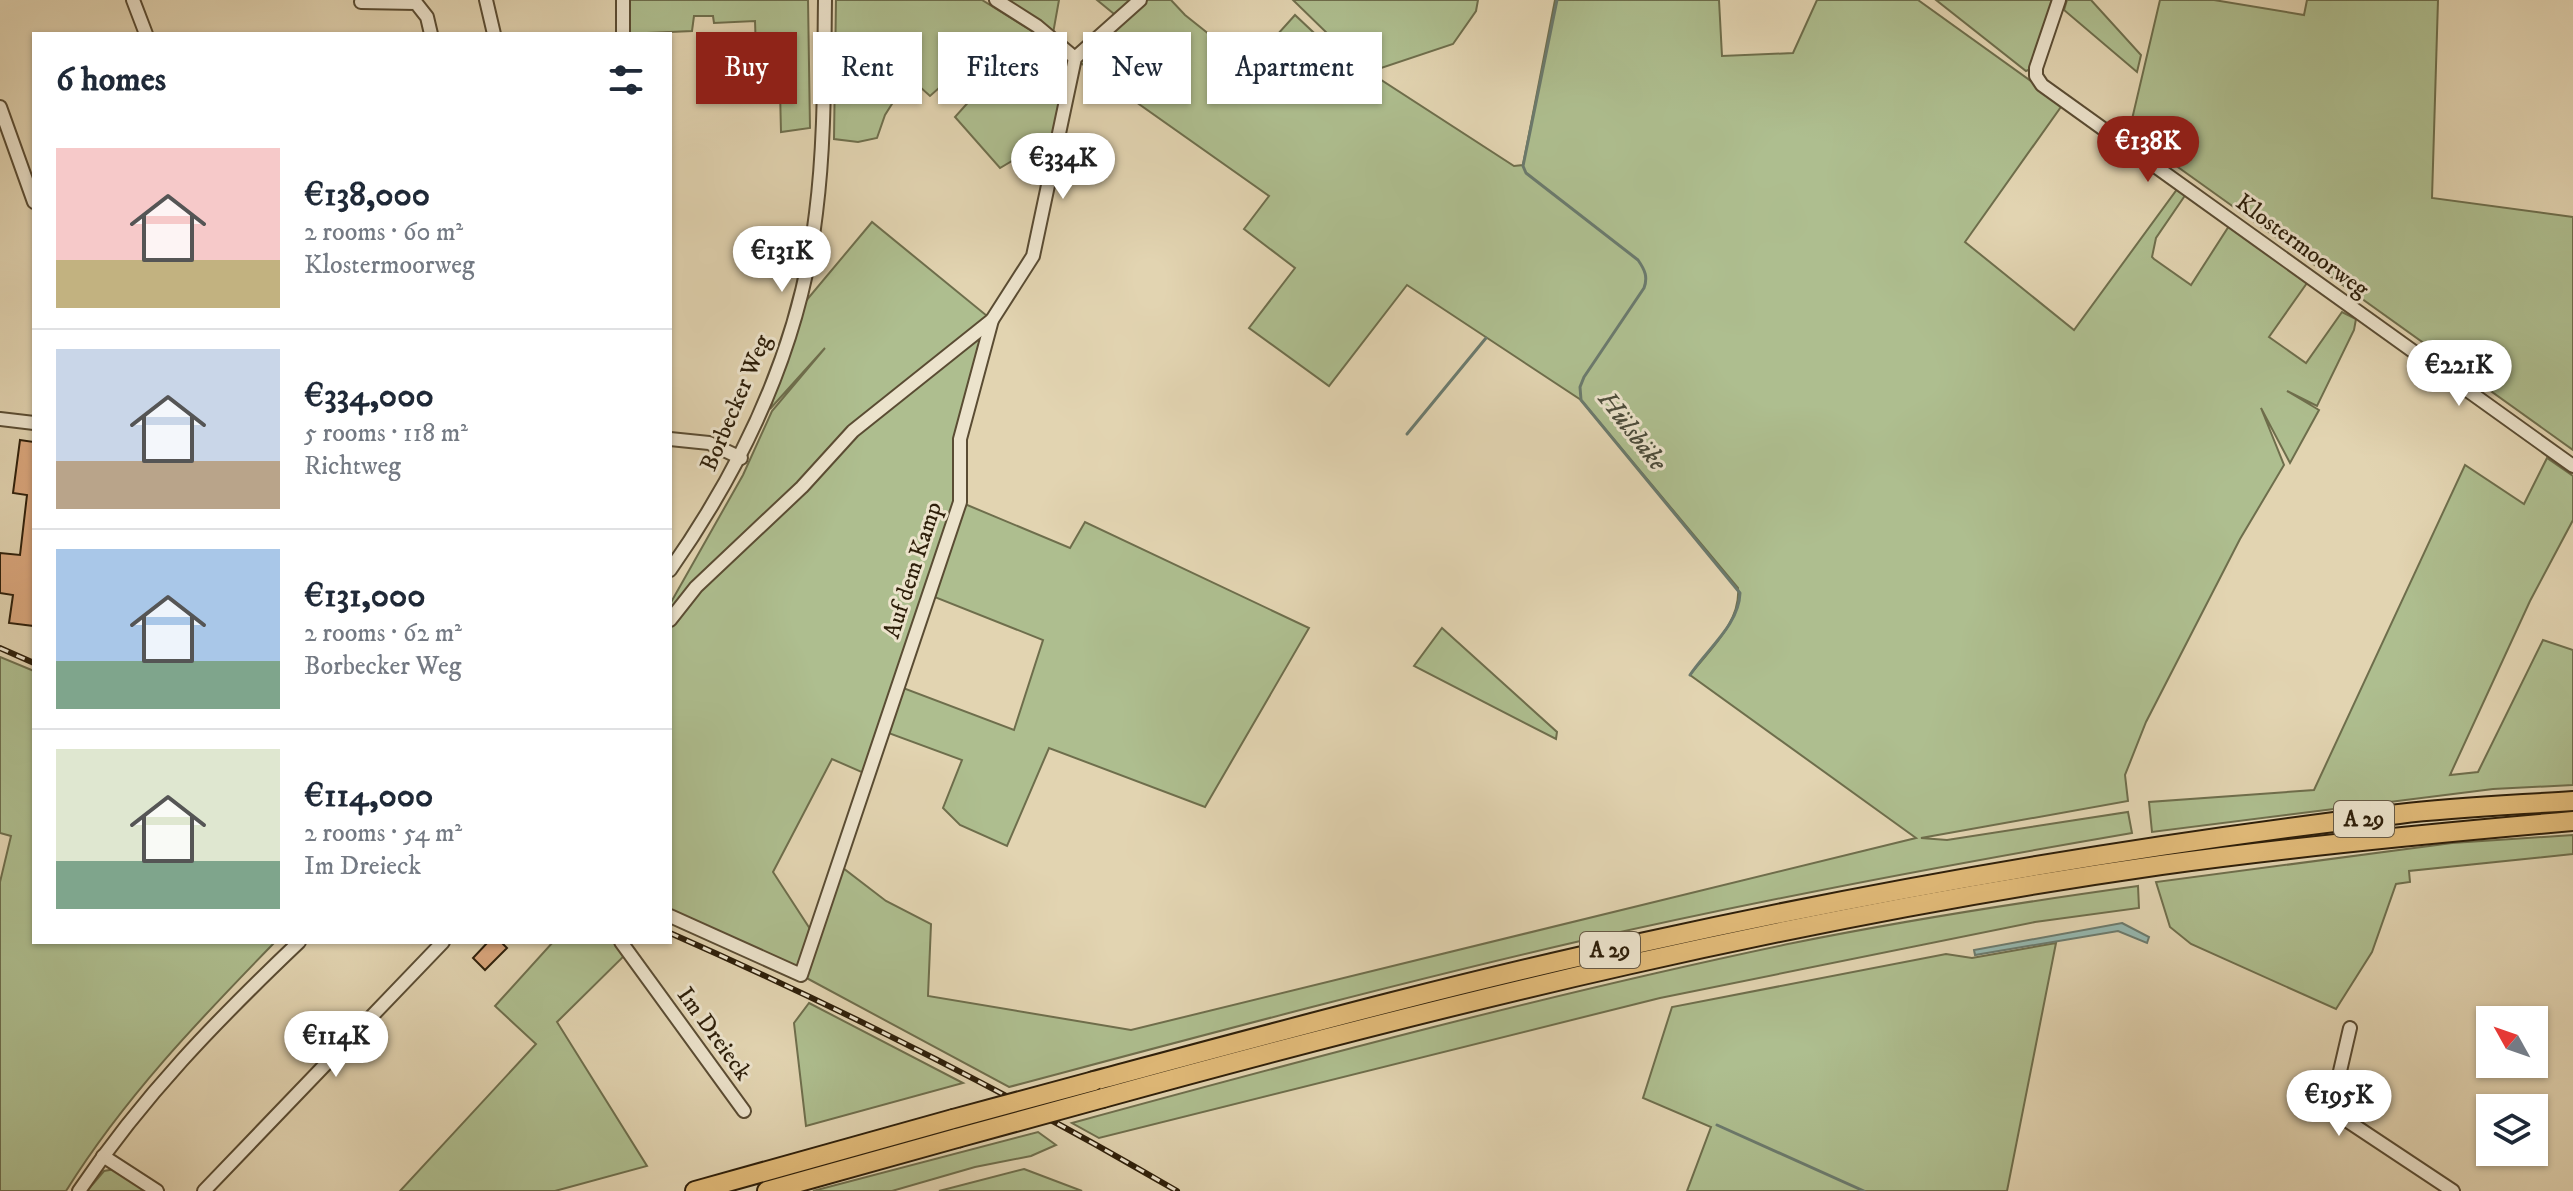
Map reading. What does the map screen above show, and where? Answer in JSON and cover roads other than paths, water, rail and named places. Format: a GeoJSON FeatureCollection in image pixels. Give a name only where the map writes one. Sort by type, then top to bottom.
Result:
{"type":"FeatureCollection","features":[{"type":"Feature","properties":{"kind":"highway","name":"A 29"},"geometry":{"type":"LineString","coordinates":[[767,1191],[1422,1014],[1802,927],[2115,872],[2160,856],[2403,814],[2573,801]]}},
{"type":"Feature","properties":{"kind":"highway","name":"A 29"},"geometry":{"type":"LineString","coordinates":[[695,1191],[1417,996],[1644,942],[1920,886],[2132,851],[2160,856],[2573,821]]}},
{"type":"Feature","properties":{"kind":"street"},"geometry":{"type":"LineString","coordinates":[[133,0],[145,32]]}},
{"type":"Feature","properties":{"kind":"street"},"geometry":{"type":"LineString","coordinates":[[486,0],[494,32]]}},
{"type":"Feature","properties":{"kind":"street"},"geometry":{"type":"LineString","coordinates":[[623,0],[623,32]]}},
{"type":"Feature","properties":{"kind":"street","name":"Borbecker Weg"},"geometry":{"type":"LineString","coordinates":[[672,567],[717,501],[741,458],[785,347],[799,299],[816,216],[823,148],[825,0]]}},
{"type":"Feature","properties":{"kind":"street"},"geometry":{"type":"LineString","coordinates":[[996,0],[1037,26],[1075,58]]}},
{"type":"Feature","properties":{"kind":"street"},"geometry":{"type":"LineString","coordinates":[[672,617],[696,587],[802,487],[853,431],[992,320],[1033,256],[1075,58],[1140,0]]}},
{"type":"Feature","properties":{"kind":"street","name":"Klostermoorweg"},"geometry":{"type":"LineString","coordinates":[[2059,0],[2036,68],[2036,76],[2042,85],[2573,466]]}},
{"type":"Feature","properties":{"kind":"street"},"geometry":{"type":"LineString","coordinates":[[361,2],[416,3],[427,17],[431,32]]}},
{"type":"Feature","properties":{"kind":"street"},"geometry":{"type":"LineString","coordinates":[[0,107],[32,196]]}},
{"type":"Feature","properties":{"kind":"street","name":"Auf dem Kamp"},"geometry":{"type":"LineString","coordinates":[[672,917],[801,975],[960,502],[960,439],[992,320]]}},
{"type":"Feature","properties":{"kind":"street"},"geometry":{"type":"LineString","coordinates":[[0,419],[32,423]]}},
{"type":"Feature","properties":{"kind":"street"},"geometry":{"type":"LineString","coordinates":[[672,439],[709,443],[741,458]]}},
{"type":"Feature","properties":{"kind":"street"},"geometry":{"type":"LineString","coordinates":[[79,1191],[186,1052],[297,944]]}},
{"type":"Feature","properties":{"kind":"street"},"geometry":{"type":"LineString","coordinates":[[204,1191],[441,944]]}},
{"type":"Feature","properties":{"kind":"street","name":"Im Dreieck"},"geometry":{"type":"LineString","coordinates":[[622,944],[744,1111]]}},
{"type":"Feature","properties":{"kind":"street"},"geometry":{"type":"LineString","coordinates":[[2350,1028],[2331,1110],[2453,1191]]}},
{"type":"Feature","properties":{"kind":"street"},"geometry":{"type":"LineString","coordinates":[[103,1156],[157,1191]]}},
{"type":"Feature","properties":{"kind":"water"},"geometry":{"type":"Polygon","coordinates":[[[2122,923],[2149,937],[2147,943],[2118,931],[1975,955],[1974,950],[2122,923]]]}},
{"type":"Feature","properties":{"kind":"waterway","name":"Hülsbäke"},"geometry":{"type":"LineString","coordinates":[[1557,0],[1523,166],[1526,173],[1638,260],[1645,274],[1644,288],[1584,377],[1580,387],[1581,400],[1740,593],[1728,626],[1690,675]]}},
{"type":"Feature","properties":{"kind":"waterway"},"geometry":{"type":"LineString","coordinates":[[1407,434],[1486,338]]}},
{"type":"Feature","properties":{"kind":"waterway"},"geometry":{"type":"LineString","coordinates":[[1717,1125],[1864,1191]]}},
{"type":"Feature","properties":{"kind":"railway"},"geometry":{"type":"LineString","coordinates":[[0,648],[32,662]]}},
{"type":"Feature","properties":{"kind":"railway"},"geometry":{"type":"LineString","coordinates":[[672,934],[927,1055],[1177,1191]]}}]}
